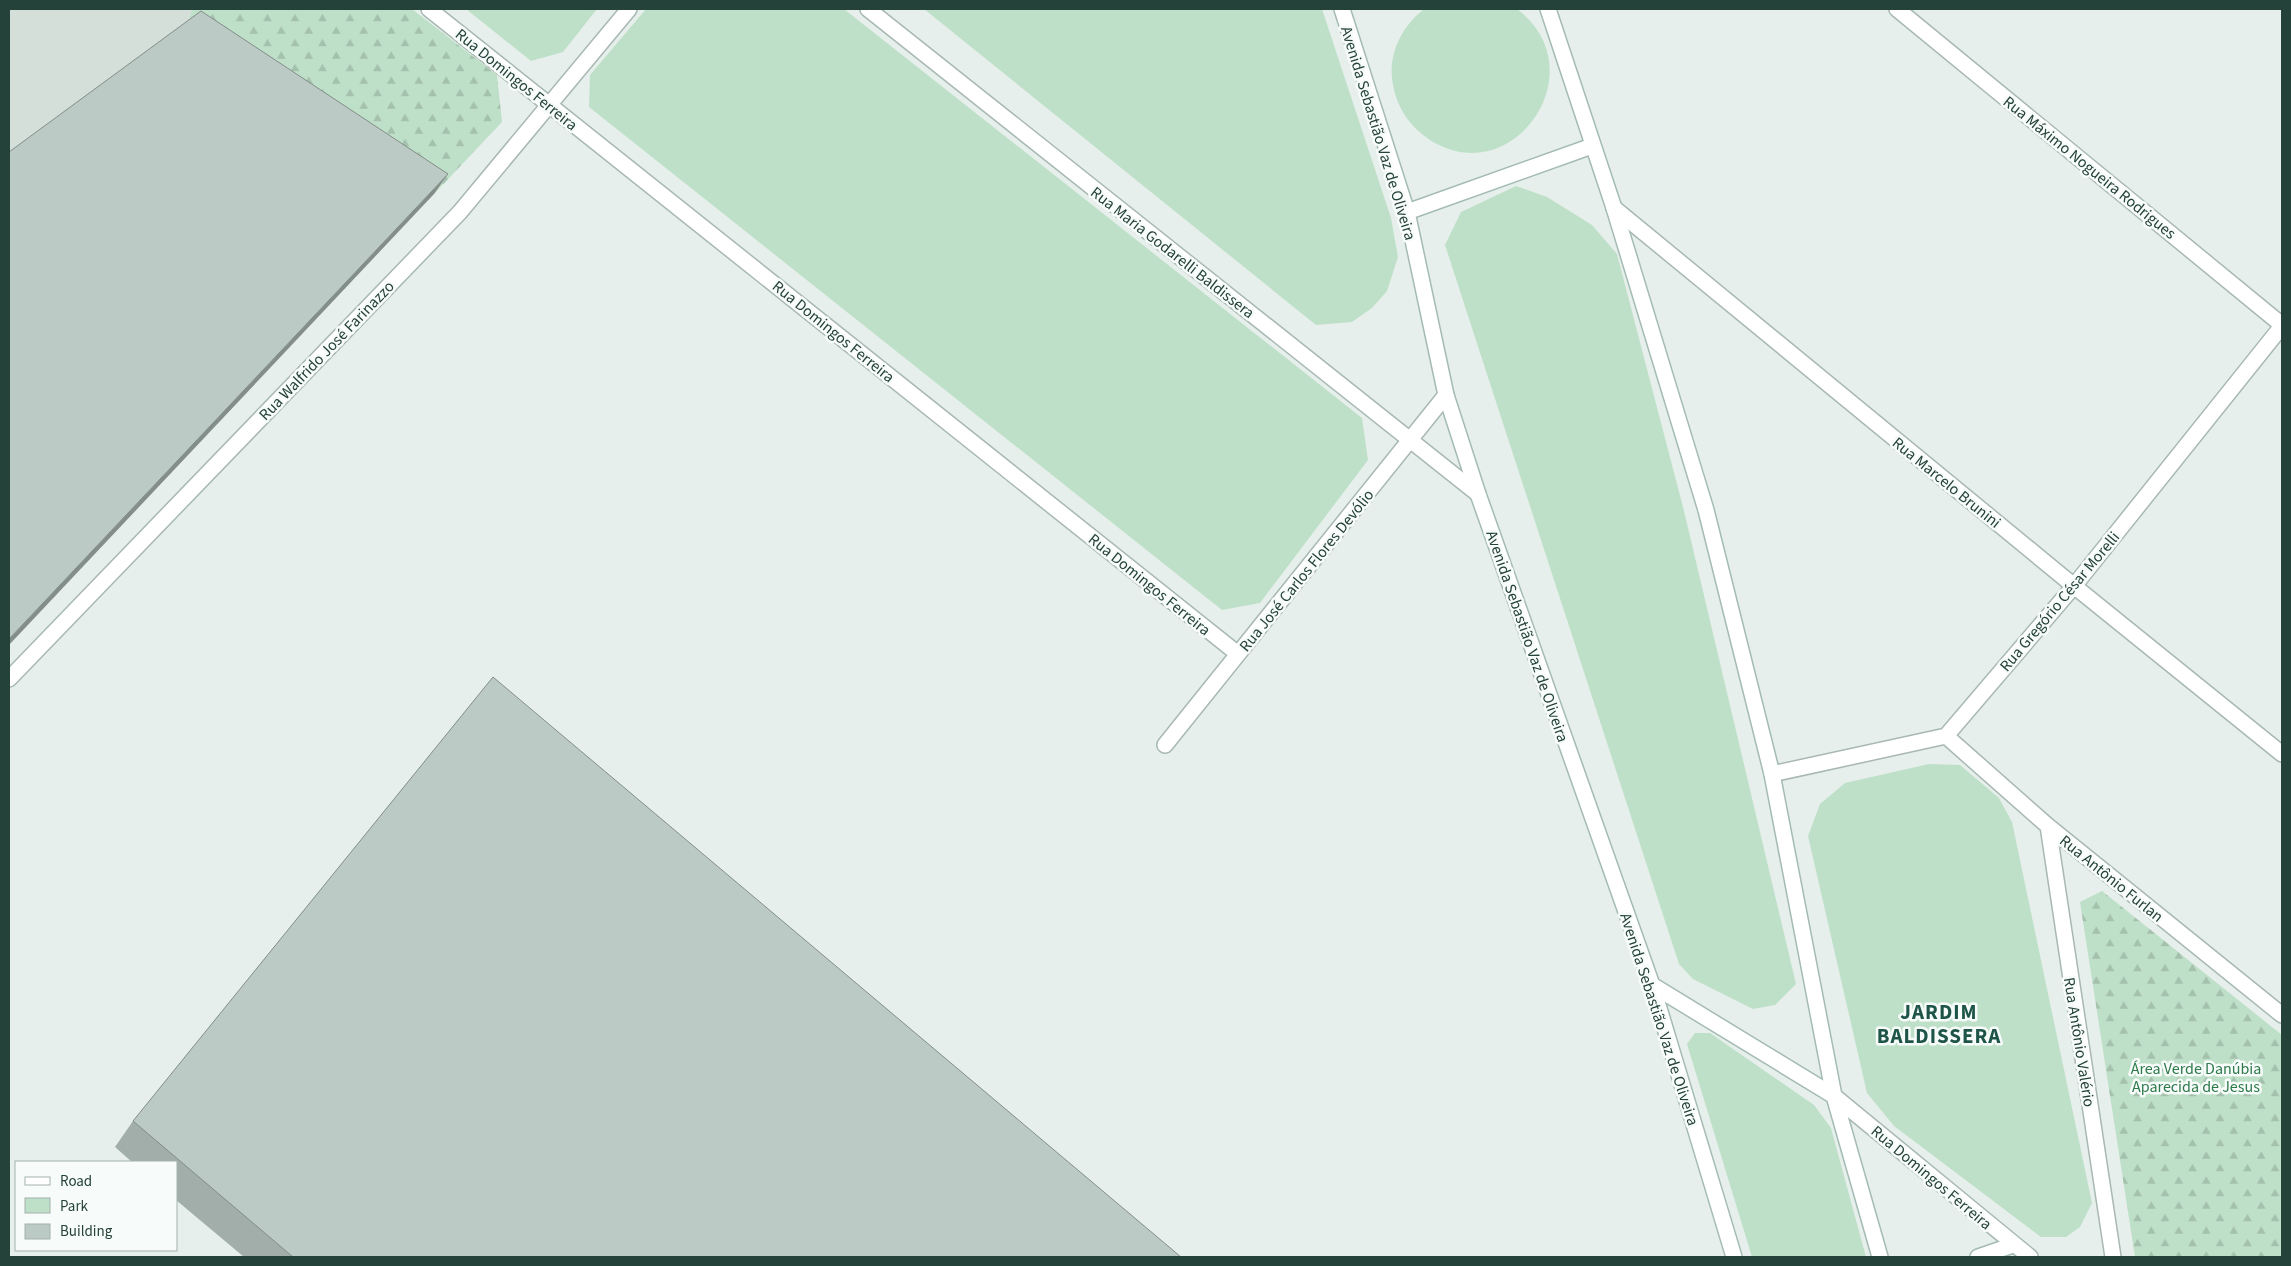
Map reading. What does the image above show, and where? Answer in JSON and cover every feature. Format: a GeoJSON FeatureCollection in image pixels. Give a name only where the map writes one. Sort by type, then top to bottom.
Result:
{"type":"FeatureCollection","features":[{"type":"Feature","properties":{"kind":"street","name":"Rua Domingos Ferreira"},"geometry":{"type":"LineString","coordinates":[[429,9],[1238,654]]}},
{"type":"Feature","properties":{"kind":"street","name":"Rua Walfrido José Farinazzo"},"geometry":{"type":"LineString","coordinates":[[9,679],[460,212],[629,9]]}},
{"type":"Feature","properties":{"kind":"street","name":"Rua Maria Godarelli Baldissera"},"geometry":{"type":"LineString","coordinates":[[868,9],[1478,494]]}},
{"type":"Feature","properties":{"kind":"street","name":"Avenida Sebastião Vaz de Oliveira"},"geometry":{"type":"LineString","coordinates":[[1343,9],[1406,212],[1446,395],[1478,494],[1652,985],[1734,1257]]}},
{"type":"Feature","properties":{"kind":"street"},"geometry":{"type":"LineString","coordinates":[[1548,9],[1614,208],[1706,510],[1772,774],[1834,1096],[1880,1257]]}},
{"type":"Feature","properties":{"kind":"street","name":"Rua Máximo Nogueira Rodrigues"},"geometry":{"type":"LineString","coordinates":[[1897,9],[2282,326]]}},
{"type":"Feature","properties":{"kind":"street"},"geometry":{"type":"LineString","coordinates":[[1406,212],[1592,146]]}},
{"type":"Feature","properties":{"kind":"street","name":"Rua Marcelo Brunini"},"geometry":{"type":"LineString","coordinates":[[1614,208],[2074,586],[2282,754]]}},
{"type":"Feature","properties":{"kind":"street","name":"Rua Gregório César Morelli"},"geometry":{"type":"LineString","coordinates":[[1946,736],[2074,586],[2282,326]]}},
{"type":"Feature","properties":{"kind":"street","name":"Rua José Carlos Flores Devólio"},"geometry":{"type":"LineString","coordinates":[[1165,745],[1446,395]]}},
{"type":"Feature","properties":{"kind":"street"},"geometry":{"type":"LineString","coordinates":[[1772,774],[1946,736]]}},
{"type":"Feature","properties":{"kind":"street","name":"Rua Antônio Furlan"},"geometry":{"type":"LineString","coordinates":[[1946,736],[2048,826],[2282,1015]]}},
{"type":"Feature","properties":{"kind":"street","name":"Rua Antônio Valério"},"geometry":{"type":"LineString","coordinates":[[2048,826],[2113,1257]]}},
{"type":"Feature","properties":{"kind":"street","name":"Rua Domingos Ferreira"},"geometry":{"type":"LineString","coordinates":[[1652,985],[1834,1096],[2013,1245],[2030,1257]]}},
{"type":"Feature","properties":{"kind":"street"},"geometry":{"type":"LineString","coordinates":[[1978,1257],[2013,1245]]}},
{"type":"Feature","properties":{"kind":"shaded area"},"geometry":{"type":"Polygon","coordinates":[[[9,9],[192,9],[186,31],[9,162],[9,9]]]}},
{"type":"Feature","properties":{"kind":"green space"},"geometry":{"type":"Polygon","coordinates":[[[192,9],[412,9],[497,75],[502,122],[434,194],[186,31],[192,9]]]}},
{"type":"Feature","properties":{"kind":"green space"},"geometry":{"type":"Polygon","coordinates":[[[466,9],[597,9],[563,52],[531,61],[466,9]]]}},
{"type":"Feature","properties":{"kind":"green space"},"geometry":{"type":"Polygon","coordinates":[[[646,9],[844,9],[1362,418],[1368,460],[1260,603],[1222,610],[589,107],[590,75],[646,9]]]}},
{"type":"Feature","properties":{"kind":"green space"},"geometry":{"type":"Polygon","coordinates":[[[924,9],[1322,9],[1391,218],[1398,257],[1387,291],[1372,308],[1352,322],[1316,325],[924,9]]]}},
{"type":"Feature","properties":{"kind":"green space"},"geometry":{"type":"Polygon","coordinates":[[[1424,9],[1517,9],[1540,34],[1549,63],[1547,91],[1535,117],[1515,138],[1490,150],[1461,152],[1430,140],[1416,129],[1405,116],[1393,85],[1392,63],[1394,53],[1403,33],[1424,9]]]}},
{"type":"Feature","properties":{"kind":"green space"},"geometry":{"type":"Polygon","coordinates":[[[1516,186],[1547,197],[1592,225],[1617,254],[1684,511],[1796,984],[1775,1005],[1753,1009],[1693,979],[1679,964],[1445,245],[1461,212],[1516,186]]]}},
{"type":"Feature","properties":{"kind":"green space"},"geometry":{"type":"Polygon","coordinates":[[[1929,764],[1960,765],[1999,798],[2012,822],[2092,1203],[2080,1227],[2066,1237],[2041,1237],[1894,1126],[1867,1093],[1808,836],[1820,804],[1845,783],[1929,764]]]}},
{"type":"Feature","properties":{"kind":"green space","name":"Área Verde Danúbia Aparecida de Jesus"},"geometry":{"type":"Polygon","coordinates":[[[2102,891],[2282,1035],[2282,1257],[2135,1257],[2080,902],[2102,891]]]}},
{"type":"Feature","properties":{"kind":"green space"},"geometry":{"type":"Polygon","coordinates":[[[1695,1033],[1710,1033],[1814,1105],[1831,1128],[1866,1257],[1752,1257],[1687,1044],[1695,1033]]]}},
{"type":"Feature","properties":{"kind":"building"},"geometry":{"type":"Polygon","coordinates":[[[201,11],[448,174],[9,639],[9,152],[201,11]]]}},
{"type":"Feature","properties":{"kind":"building"},"geometry":{"type":"Polygon","coordinates":[[[493,677],[1181,1257],[293,1257],[133,1121],[493,677]]]}},
{"type":"Feature","properties":{"kind":"district","name":"JARDIM BALDISSERA"},"geometry":{"type":"Point","coordinates":[1939,1024]}}]}
